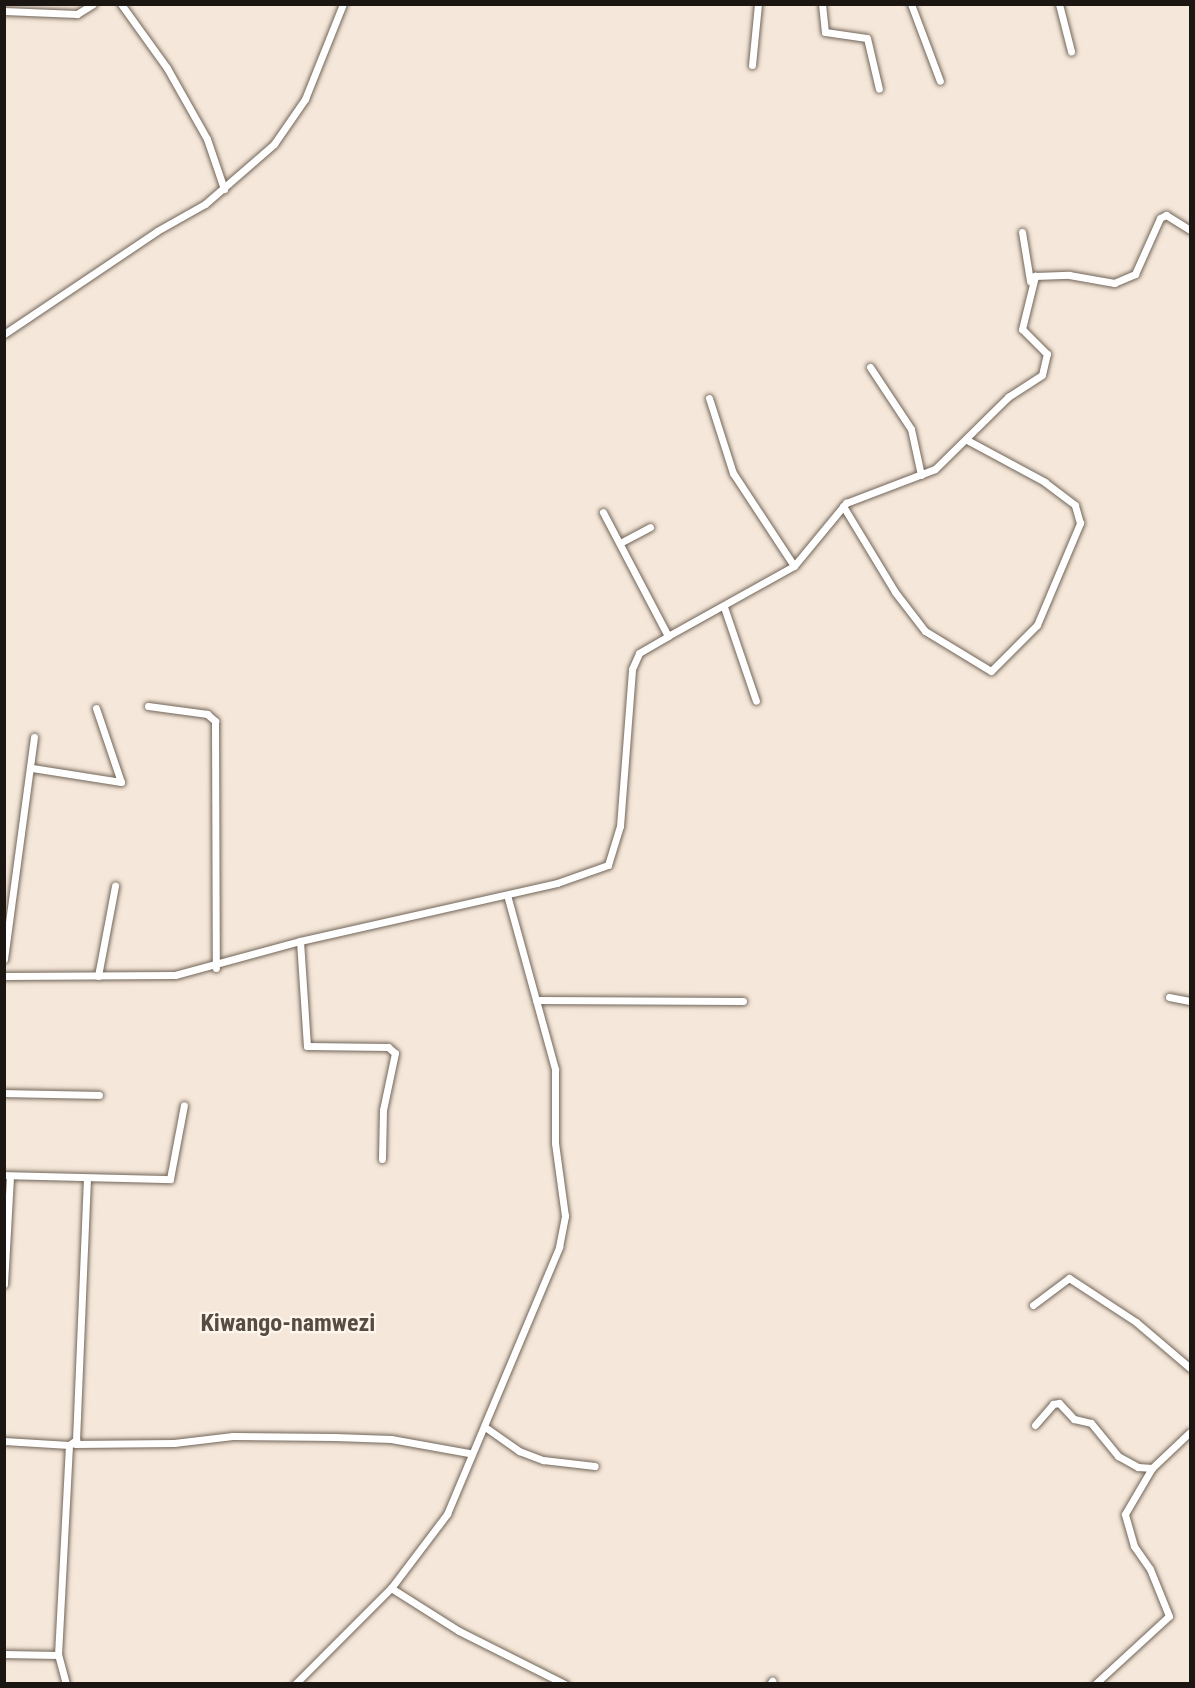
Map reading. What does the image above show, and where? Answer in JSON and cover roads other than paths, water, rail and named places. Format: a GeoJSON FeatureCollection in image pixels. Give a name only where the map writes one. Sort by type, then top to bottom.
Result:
{"type":"FeatureCollection","features":[{"type":"Feature","properties":{"kind":"street"},"geometry":{"type":"LineString","coordinates":[[4,11],[77,14],[93,4]]}},
{"type":"Feature","properties":{"kind":"street"},"geometry":{"type":"LineString","coordinates":[[121,4],[161,60],[207,139],[224,189]]}},
{"type":"Feature","properties":{"kind":"street"},"geometry":{"type":"LineString","coordinates":[[4,334],[224,189],[274,144],[295,116],[330,44],[342,4]]}},
{"type":"Feature","properties":{"kind":"street"},"geometry":{"type":"LineString","coordinates":[[752,65],[758,4]]}},
{"type":"Feature","properties":{"kind":"street"},"geometry":{"type":"LineString","coordinates":[[822,4],[825,32],[867,38],[879,89]]}},
{"type":"Feature","properties":{"kind":"street"},"geometry":{"type":"LineString","coordinates":[[910,4],[940,81]]}},
{"type":"Feature","properties":{"kind":"street"},"geometry":{"type":"LineString","coordinates":[[1059,4],[1071,51]]}},
{"type":"Feature","properties":{"kind":"street"},"geometry":{"type":"LineString","coordinates":[[1030,281],[1040,275],[1069,275],[1114,283],[1135,274],[1160,218],[1166,215],[1191,230]]}},
{"type":"Feature","properties":{"kind":"street"},"geometry":{"type":"LineString","coordinates":[[4,976],[156,977],[216,968],[300,941],[507,895],[599,870],[611,860],[626,775],[632,669],[639,653],[795,566],[843,506],[935,469],[967,440],[1008,397],[1047,369],[1047,354],[1023,333],[1030,281],[1022,232]]}},
{"type":"Feature","properties":{"kind":"street"},"geometry":{"type":"LineString","coordinates":[[870,367],[911,429],[921,475]]}},
{"type":"Feature","properties":{"kind":"street"},"geometry":{"type":"LineString","coordinates":[[709,398],[733,473],[795,566]]}},
{"type":"Feature","properties":{"kind":"street"},"geometry":{"type":"LineString","coordinates":[[843,506],[895,592],[925,631],[991,671],[1037,625],[1080,523],[1076,505],[1045,482],[967,440]]}},
{"type":"Feature","properties":{"kind":"street"},"geometry":{"type":"LineString","coordinates":[[603,512],[668,636]]}},
{"type":"Feature","properties":{"kind":"street"},"geometry":{"type":"LineString","coordinates":[[620,543],[650,527]]}},
{"type":"Feature","properties":{"kind":"street"},"geometry":{"type":"LineString","coordinates":[[724,607],[756,701]]}},
{"type":"Feature","properties":{"kind":"street"},"geometry":{"type":"LineString","coordinates":[[148,706],[207,714],[215,721],[216,968]]}},
{"type":"Feature","properties":{"kind":"street"},"geometry":{"type":"LineString","coordinates":[[32,768],[121,782],[96,708]]}},
{"type":"Feature","properties":{"kind":"street"},"geometry":{"type":"LineString","coordinates":[[4,959],[12,879],[32,768],[34,736]]}},
{"type":"Feature","properties":{"kind":"street"},"geometry":{"type":"LineString","coordinates":[[98,976],[115,886]]}},
{"type":"Feature","properties":{"kind":"street"},"geometry":{"type":"LineString","coordinates":[[296,1683],[390,1588],[447,1514],[469,1453],[485,1427],[559,1246],[565,1216],[555,1143],[555,1069],[507,895]]}},
{"type":"Feature","properties":{"kind":"street"},"geometry":{"type":"LineString","coordinates":[[300,941],[307,1046],[315,1049],[388,1047],[395,1053],[383,1110],[382,1159]]}},
{"type":"Feature","properties":{"kind":"street"},"geometry":{"type":"LineString","coordinates":[[1169,997],[1191,1001]]}},
{"type":"Feature","properties":{"kind":"street"},"geometry":{"type":"LineString","coordinates":[[536,1000],[743,1001]]}},
{"type":"Feature","properties":{"kind":"street"},"geometry":{"type":"LineString","coordinates":[[4,1093],[99,1095]]}},
{"type":"Feature","properties":{"kind":"street"},"geometry":{"type":"LineString","coordinates":[[4,1284],[7,1175],[170,1179],[184,1105]]}},
{"type":"Feature","properties":{"kind":"street"},"geometry":{"type":"LineString","coordinates":[[66,1683],[58,1654],[87,1178]]}},
{"type":"Feature","properties":{"kind":"street"},"geometry":{"type":"LineString","coordinates":[[1033,1305],[1069,1278],[1136,1322],[1191,1368]]}},
{"type":"Feature","properties":{"kind":"street"},"geometry":{"type":"LineString","coordinates":[[1035,1425],[1053,1404],[1059,1403],[1074,1419],[1091,1423],[1118,1456],[1138,1467],[1152,1468]]}},
{"type":"Feature","properties":{"kind":"street"},"geometry":{"type":"LineString","coordinates":[[485,1427],[519,1451],[543,1460],[595,1466]]}},
{"type":"Feature","properties":{"kind":"street"},"geometry":{"type":"LineString","coordinates":[[1095,1683],[1169,1616],[1150,1569],[1134,1546],[1125,1514],[1152,1468],[1191,1432]]}},
{"type":"Feature","properties":{"kind":"street"},"geometry":{"type":"LineString","coordinates":[[4,1441],[72,1444],[174,1443],[233,1436],[335,1437],[391,1439],[469,1453]]}},
{"type":"Feature","properties":{"kind":"street"},"geometry":{"type":"LineString","coordinates":[[390,1588],[459,1631],[564,1683]]}},
{"type":"Feature","properties":{"kind":"street"},"geometry":{"type":"LineString","coordinates":[[4,1654],[58,1654]]}},
{"type":"Feature","properties":{"kind":"district","name":"Kiwango-namwezi"},"geometry":{"type":"Point","coordinates":[288,1324]}}]}
